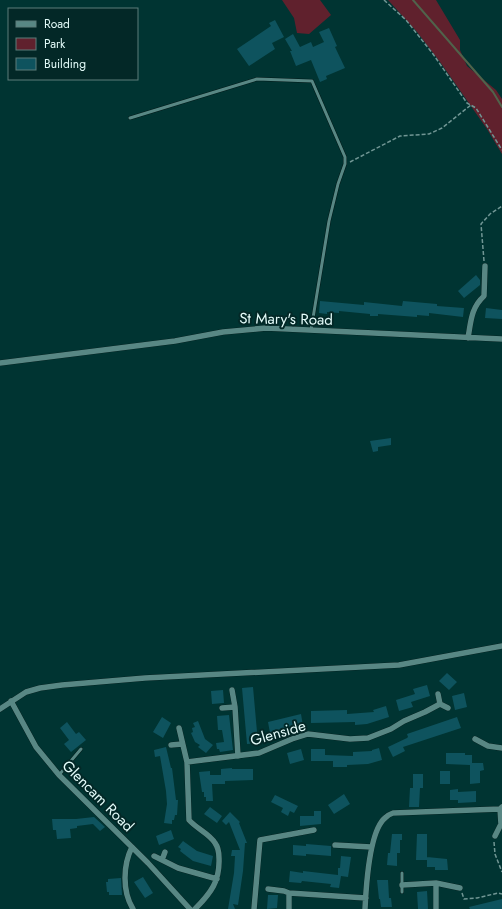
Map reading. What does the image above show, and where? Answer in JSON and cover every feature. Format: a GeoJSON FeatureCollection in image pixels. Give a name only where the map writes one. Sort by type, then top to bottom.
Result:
{"type":"FeatureCollection","features":[{"type":"Feature","properties":{"kind":"street"},"geometry":{"type":"LineString","coordinates":[[468,338],[474,309],[484,296],[485,266]]}},
{"type":"Feature","properties":{"kind":"street","name":"St Mary's Road"},"geometry":{"type":"LineString","coordinates":[[0,364],[175,341],[223,332],[266,328],[502,339]]}},
{"type":"Feature","properties":{"kind":"street"},"geometry":{"type":"LineString","coordinates":[[0,709],[26,692],[40,688],[62,685],[145,678],[399,665],[502,646]]}},
{"type":"Feature","properties":{"kind":"street"},"geometry":{"type":"LineString","coordinates":[[232,690],[235,707],[238,756]]}},
{"type":"Feature","properties":{"kind":"street"},"geometry":{"type":"LineString","coordinates":[[438,694],[440,704],[448,708]]}},
{"type":"Feature","properties":{"kind":"street","name":"Glencam Road"},"geometry":{"type":"LineString","coordinates":[[11,701],[36,747],[59,775],[148,863],[190,909]]}},
{"type":"Feature","properties":{"kind":"street","name":"Glenside"},"geometry":{"type":"LineString","coordinates":[[187,762],[259,753],[308,734],[350,739],[368,738],[391,730],[404,721],[440,704]]}},
{"type":"Feature","properties":{"kind":"street"},"geometry":{"type":"LineString","coordinates":[[222,708],[235,707]]}},
{"type":"Feature","properties":{"kind":"street"},"geometry":{"type":"LineString","coordinates":[[179,728],[187,762],[188,817],[192,823],[215,842],[219,850],[217,880],[205,898],[195,909]]}},
{"type":"Feature","properties":{"kind":"street"},"geometry":{"type":"LineString","coordinates":[[475,739],[488,746],[502,748]]}},
{"type":"Feature","properties":{"kind":"street"},"geometry":{"type":"LineString","coordinates":[[171,745],[182,744]]}},
{"type":"Feature","properties":{"kind":"street"},"geometry":{"type":"LineString","coordinates":[[365,909],[371,847],[375,832],[384,818],[393,813],[501,808],[501,824],[495,836]]}},
{"type":"Feature","properties":{"kind":"street"},"geometry":{"type":"LineString","coordinates":[[254,909],[260,840],[314,830]]}},
{"type":"Feature","properties":{"kind":"street"},"geometry":{"type":"LineString","coordinates":[[335,845],[371,847]]}},
{"type":"Feature","properties":{"kind":"street"},"geometry":{"type":"LineString","coordinates":[[132,847],[128,854],[125,878],[126,895],[133,909]]}},
{"type":"Feature","properties":{"kind":"street"},"geometry":{"type":"LineString","coordinates":[[162,860],[165,852]]}},
{"type":"Feature","properties":{"kind":"street"},"geometry":{"type":"LineString","coordinates":[[154,856],[178,868],[217,880]]}},
{"type":"Feature","properties":{"kind":"street"},"geometry":{"type":"LineString","coordinates":[[402,885],[436,883],[460,888]]}},
{"type":"Feature","properties":{"kind":"street"},"geometry":{"type":"LineString","coordinates":[[436,883],[436,909]]}},
{"type":"Feature","properties":{"kind":"street"},"geometry":{"type":"LineString","coordinates":[[268,889],[284,890],[289,893],[366,898]]}},
{"type":"Feature","properties":{"kind":"street"},"geometry":{"type":"LineString","coordinates":[[288,909],[289,893]]}},
{"type":"Feature","properties":{"kind":"lane"},"geometry":{"type":"LineString","coordinates":[[130,118],[257,79],[312,81],[345,157],[345,164],[338,184],[329,221],[311,330]]}},
{"type":"Feature","properties":{"kind":"lane"},"geometry":{"type":"LineString","coordinates":[[59,775],[81,749]]}},
{"type":"Feature","properties":{"kind":"lane"},"geometry":{"type":"LineString","coordinates":[[402,873],[402,892]]}},
{"type":"Feature","properties":{"kind":"path"},"geometry":{"type":"LineString","coordinates":[[384,0],[406,20],[433,54],[467,103],[476,108],[502,150]]}},
{"type":"Feature","properties":{"kind":"path"},"geometry":{"type":"LineString","coordinates":[[345,164],[400,136],[429,134],[442,128],[471,105]]}},
{"type":"Feature","properties":{"kind":"path"},"geometry":{"type":"LineString","coordinates":[[485,266],[481,224],[490,214],[502,206]]}},
{"type":"Feature","properties":{"kind":"path"},"geometry":{"type":"LineString","coordinates":[[495,836],[495,854],[502,872]]}},
{"type":"Feature","properties":{"kind":"path"},"geometry":{"type":"LineString","coordinates":[[460,888],[464,899],[502,893]]}},
{"type":"Feature","properties":{"kind":"green space"},"geometry":{"type":"Polygon","coordinates":[[[282,0],[320,0],[331,15],[309,34],[297,33],[294,18],[282,0]]]}},
{"type":"Feature","properties":{"kind":"green space"},"geometry":{"type":"Polygon","coordinates":[[[388,0],[436,0],[460,40],[460,50],[467,66],[496,90],[502,99],[502,154],[487,129],[440,62],[417,32],[388,0]]]}},
{"type":"Feature","properties":{"kind":"building"},"geometry":{"type":"Polygon","coordinates":[[[275,20],[284,37],[272,43],[275,49],[249,66],[237,49],[271,26],[269,23],[275,20]]]}},
{"type":"Feature","properties":{"kind":"building"},"geometry":{"type":"Polygon","coordinates":[[[329,28],[337,46],[335,47],[345,68],[326,76],[327,79],[320,82],[311,60],[296,66],[290,51],[292,51],[285,39],[293,34],[300,47],[311,42],[313,47],[324,42],[319,32],[329,28]]]}},
{"type":"Feature","properties":{"kind":"building"},"geometry":{"type":"Polygon","coordinates":[[[476,275],[480,280],[480,285],[464,298],[458,291],[476,275]]]}},
{"type":"Feature","properties":{"kind":"building"},"geometry":{"type":"Polygon","coordinates":[[[320,301],[364,305],[364,302],[402,306],[403,301],[464,308],[463,317],[429,313],[429,316],[417,315],[417,317],[378,314],[378,316],[370,316],[370,314],[339,311],[339,313],[327,312],[327,314],[319,313],[320,301]]]}},
{"type":"Feature","properties":{"kind":"building"},"geometry":{"type":"Polygon","coordinates":[[[486,308],[502,310],[502,319],[485,318],[486,308]]]}},
{"type":"Feature","properties":{"kind":"building"},"geometry":{"type":"Polygon","coordinates":[[[391,438],[391,445],[378,447],[378,451],[373,452],[370,441],[391,438]]]}},
{"type":"Feature","properties":{"kind":"building"},"geometry":{"type":"Polygon","coordinates":[[[447,673],[457,682],[449,690],[439,681],[447,673]]]}},
{"type":"Feature","properties":{"kind":"building"},"geometry":{"type":"Polygon","coordinates":[[[427,685],[430,696],[411,702],[413,707],[399,711],[396,700],[415,694],[413,689],[427,685]]]}},
{"type":"Feature","properties":{"kind":"building"},"geometry":{"type":"Polygon","coordinates":[[[253,687],[258,743],[247,744],[242,688],[253,687]]]}},
{"type":"Feature","properties":{"kind":"building"},"geometry":{"type":"Polygon","coordinates":[[[223,690],[224,703],[212,704],[211,691],[223,690]]]}},
{"type":"Feature","properties":{"kind":"building"},"geometry":{"type":"Polygon","coordinates":[[[464,693],[467,707],[455,710],[452,696],[464,693]]]}},
{"type":"Feature","properties":{"kind":"building"},"geometry":{"type":"Polygon","coordinates":[[[386,706],[389,717],[367,724],[355,725],[355,722],[311,723],[311,711],[347,710],[347,714],[374,712],[373,710],[386,706]]]}},
{"type":"Feature","properties":{"kind":"building"},"geometry":{"type":"Polygon","coordinates":[[[301,714],[303,726],[270,733],[268,722],[301,714]]]}},
{"type":"Feature","properties":{"kind":"building"},"geometry":{"type":"Polygon","coordinates":[[[229,715],[233,750],[220,752],[219,749],[217,749],[216,743],[224,742],[222,730],[218,730],[217,716],[229,715]]]}},
{"type":"Feature","properties":{"kind":"building"},"geometry":{"type":"Polygon","coordinates":[[[162,717],[171,723],[163,738],[153,732],[162,717]]]}},
{"type":"Feature","properties":{"kind":"building"},"geometry":{"type":"Polygon","coordinates":[[[457,717],[461,728],[403,747],[405,751],[393,757],[388,747],[407,738],[407,734],[457,717]]]}},
{"type":"Feature","properties":{"kind":"building"},"geometry":{"type":"Polygon","coordinates":[[[198,721],[205,739],[213,745],[206,753],[198,747],[200,745],[195,742],[191,733],[193,732],[192,728],[195,727],[193,723],[198,721]]]}},
{"type":"Feature","properties":{"kind":"building"},"geometry":{"type":"Polygon","coordinates":[[[67,722],[76,734],[79,732],[86,740],[71,752],[64,744],[69,740],[60,728],[67,722]]]}},
{"type":"Feature","properties":{"kind":"building"},"geometry":{"type":"Polygon","coordinates":[[[166,747],[172,768],[176,800],[178,800],[177,815],[175,815],[174,820],[172,820],[172,824],[164,823],[167,804],[166,791],[160,756],[155,757],[154,750],[166,747]]]}},
{"type":"Feature","properties":{"kind":"building"},"geometry":{"type":"Polygon","coordinates":[[[379,748],[382,760],[368,764],[333,767],[333,761],[311,761],[311,749],[325,749],[325,755],[353,756],[353,752],[372,751],[379,748]]]}},
{"type":"Feature","properties":{"kind":"building"},"geometry":{"type":"Polygon","coordinates":[[[301,749],[304,760],[290,764],[287,753],[301,749]]]}},
{"type":"Feature","properties":{"kind":"building"},"geometry":{"type":"Polygon","coordinates":[[[446,753],[465,753],[465,755],[472,755],[472,763],[483,763],[484,770],[480,771],[480,783],[470,784],[470,765],[446,764],[446,753]]]}},
{"type":"Feature","properties":{"kind":"building"},"geometry":{"type":"Polygon","coordinates":[[[221,769],[253,769],[253,780],[225,781],[225,784],[212,784],[213,801],[206,801],[204,792],[202,792],[199,772],[210,771],[210,775],[221,775],[221,769]]]}},
{"type":"Feature","properties":{"kind":"building"},"geometry":{"type":"Polygon","coordinates":[[[440,771],[450,771],[450,784],[440,784],[440,771]]]}},
{"type":"Feature","properties":{"kind":"building"},"geometry":{"type":"Polygon","coordinates":[[[413,774],[423,774],[423,788],[420,788],[419,807],[409,807],[410,788],[413,788],[413,774]]]}},
{"type":"Feature","properties":{"kind":"building"},"geometry":{"type":"Polygon","coordinates":[[[458,789],[458,792],[476,791],[476,802],[458,803],[458,800],[450,800],[450,790],[458,789]]]}},
{"type":"Feature","properties":{"kind":"building"},"geometry":{"type":"Polygon","coordinates":[[[344,794],[350,804],[334,814],[328,805],[344,794]]]}},
{"type":"Feature","properties":{"kind":"building"},"geometry":{"type":"Polygon","coordinates":[[[275,795],[298,806],[294,813],[290,811],[288,816],[281,812],[283,808],[271,802],[275,795]]]}},
{"type":"Feature","properties":{"kind":"building"},"geometry":{"type":"Polygon","coordinates":[[[210,807],[222,816],[217,823],[204,814],[210,807]]]}},
{"type":"Feature","properties":{"kind":"building"},"geometry":{"type":"Polygon","coordinates":[[[314,811],[321,811],[321,824],[300,826],[300,816],[314,816],[314,811]]]}},
{"type":"Feature","properties":{"kind":"building"},"geometry":{"type":"Polygon","coordinates":[[[230,812],[240,822],[239,823],[247,843],[245,843],[238,905],[233,904],[235,909],[228,909],[234,873],[235,856],[231,856],[232,850],[240,850],[229,822],[226,825],[222,821],[230,812]]]}},
{"type":"Feature","properties":{"kind":"building"},"geometry":{"type":"Polygon","coordinates":[[[94,817],[105,827],[100,831],[93,824],[77,826],[77,828],[70,829],[71,838],[57,839],[56,830],[53,830],[52,819],[94,817]]]}},
{"type":"Feature","properties":{"kind":"building"},"geometry":{"type":"Polygon","coordinates":[[[171,830],[174,839],[159,845],[156,836],[171,830]]]}},
{"type":"Feature","properties":{"kind":"building"},"geometry":{"type":"Polygon","coordinates":[[[392,834],[402,834],[402,840],[400,840],[400,853],[397,853],[397,866],[387,865],[392,834]]]}},
{"type":"Feature","properties":{"kind":"building"},"geometry":{"type":"Polygon","coordinates":[[[417,834],[427,834],[427,860],[416,860],[417,834]]]}},
{"type":"Feature","properties":{"kind":"building"},"geometry":{"type":"Polygon","coordinates":[[[183,841],[197,851],[213,856],[211,866],[193,861],[180,851],[181,849],[178,847],[183,841]]]}},
{"type":"Feature","properties":{"kind":"building"},"geometry":{"type":"Polygon","coordinates":[[[306,844],[331,846],[331,856],[306,854],[306,856],[293,855],[293,845],[306,846],[306,844]]]}},
{"type":"Feature","properties":{"kind":"building"},"geometry":{"type":"Polygon","coordinates":[[[341,856],[351,857],[348,877],[341,876],[339,888],[330,887],[331,884],[302,881],[301,883],[289,882],[290,871],[338,875],[341,856]]]}},
{"type":"Feature","properties":{"kind":"building"},"geometry":{"type":"Polygon","coordinates":[[[427,857],[447,859],[448,870],[435,870],[435,867],[427,867],[427,857]]]}},
{"type":"Feature","properties":{"kind":"building"},"geometry":{"type":"Polygon","coordinates":[[[143,877],[153,893],[145,898],[134,882],[143,877]]]}},
{"type":"Feature","properties":{"kind":"building"},"geometry":{"type":"Polygon","coordinates":[[[121,878],[122,895],[109,895],[109,892],[107,892],[106,882],[108,882],[108,879],[121,878]]]}},
{"type":"Feature","properties":{"kind":"building"},"geometry":{"type":"Polygon","coordinates":[[[377,880],[388,880],[389,898],[391,898],[392,907],[381,907],[377,880]]]}},
{"type":"Feature","properties":{"kind":"building"},"geometry":{"type":"Polygon","coordinates":[[[427,891],[428,909],[418,909],[417,892],[427,891]]]}},
{"type":"Feature","properties":{"kind":"building"},"geometry":{"type":"Polygon","coordinates":[[[268,895],[278,895],[277,908],[267,909],[268,895]]]}},
{"type":"Feature","properties":{"kind":"building"},"geometry":{"type":"Polygon","coordinates":[[[502,899],[502,909],[470,909],[469,907],[502,899]]]}},
{"type":"Feature","properties":{"kind":"waterway"},"geometry":{"type":"LineString","coordinates":[[413,0],[493,92],[502,107]]}}]}
